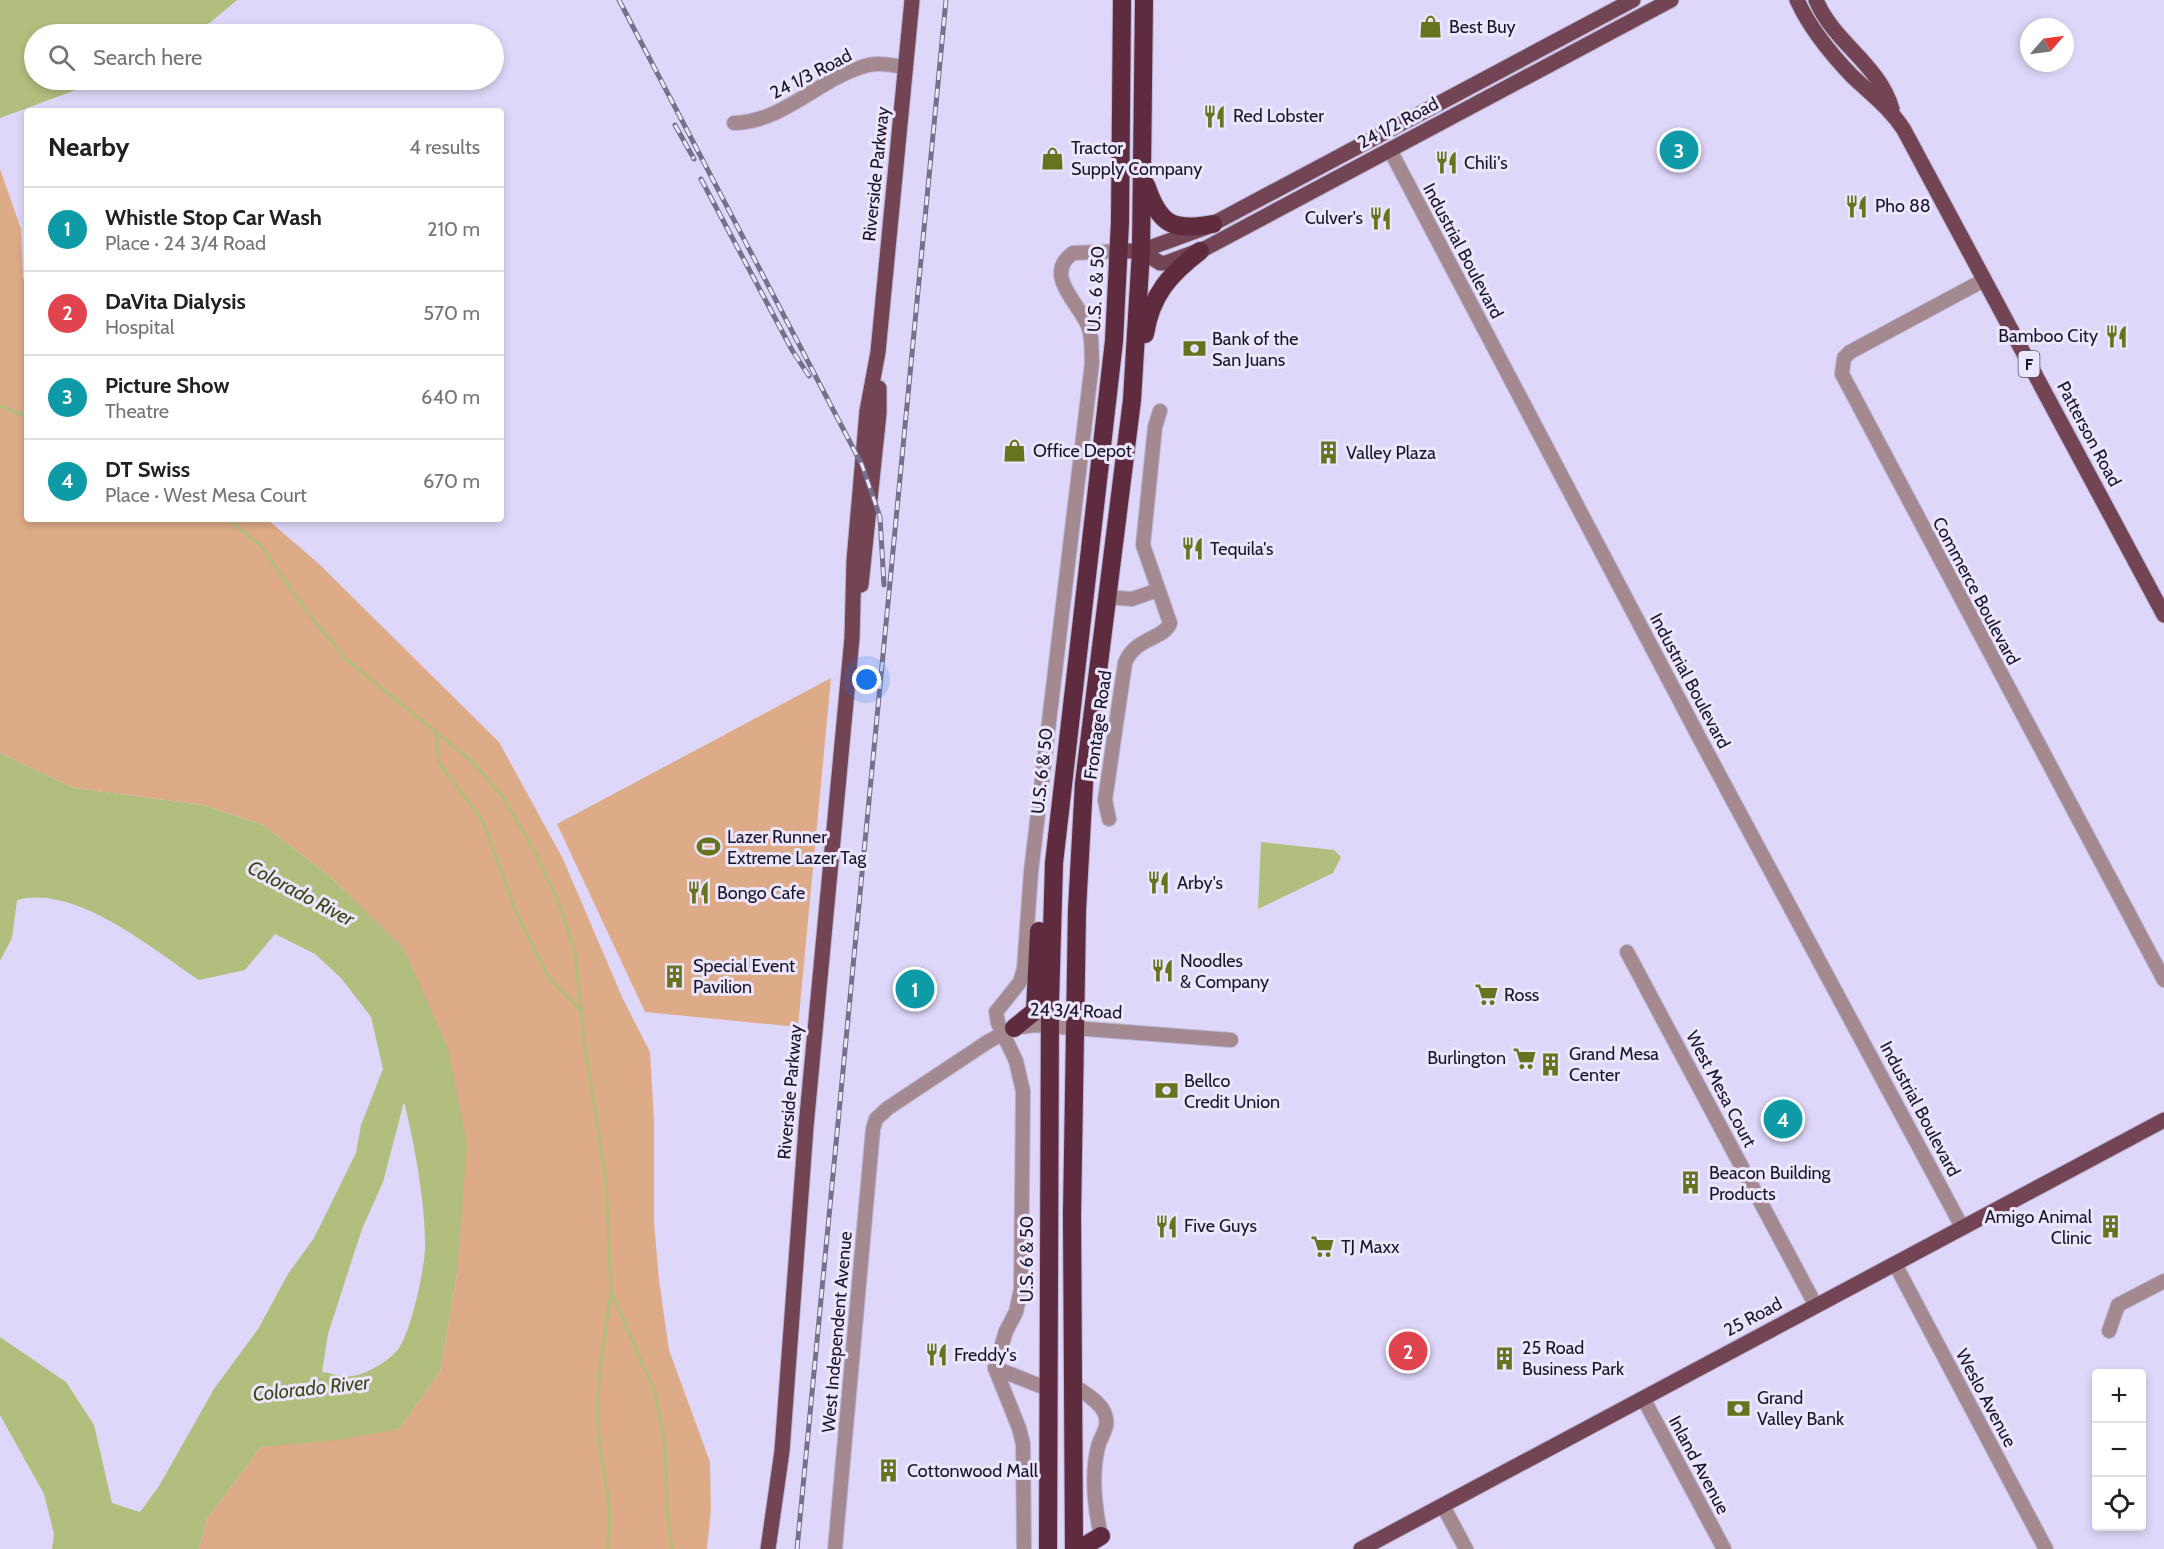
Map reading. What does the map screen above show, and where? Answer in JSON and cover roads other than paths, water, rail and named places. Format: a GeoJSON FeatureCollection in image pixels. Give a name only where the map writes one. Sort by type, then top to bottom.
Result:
{"type":"FeatureCollection","features":[{"type":"Feature","properties":{"kind":"highway","name":"U.S. 6 & 50"},"geometry":{"type":"LineString","coordinates":[[1048,1549],[1048,1197],[1053,886],[1075,665],[1106,424],[1119,251],[1122,0]]}},
{"type":"Feature","properties":{"kind":"highway"},"geometry":{"type":"LineString","coordinates":[[1078,1547],[1073,1385],[1077,1025],[1084,783],[1132,400],[1141,251],[1144,0]]}},
{"type":"Feature","properties":{"kind":"highway"},"geometry":{"type":"LineString","coordinates":[[1144,33],[1153,0]]}},
{"type":"Feature","properties":{"kind":"highway"},"geometry":{"type":"LineString","coordinates":[[1143,175],[1154,206],[1168,222],[1183,229],[1213,224]]}},
{"type":"Feature","properties":{"kind":"highway"},"geometry":{"type":"LineString","coordinates":[[1132,400],[1141,381],[1146,330],[1153,306],[1166,280],[1200,251]]}},
{"type":"Feature","properties":{"kind":"highway"},"geometry":{"type":"LineString","coordinates":[[1106,424],[1111,458],[1097,584],[1106,597]]}},
{"type":"Feature","properties":{"kind":"highway"},"geometry":{"type":"LineString","coordinates":[[1008,1030],[1035,1011],[1042,869],[1058,827]]}},
{"type":"Feature","properties":{"kind":"highway"},"geometry":{"type":"LineString","coordinates":[[1058,827],[1065,862],[1061,1008],[1068,1021],[1077,1025]]}},
{"type":"Feature","properties":{"kind":"highway"},"geometry":{"type":"LineString","coordinates":[[1048,1197],[1059,1254],[1059,1351],[1062,1372],[1073,1385]]}},
{"type":"Feature","properties":{"kind":"highway"},"geometry":{"type":"LineString","coordinates":[[1048,1389],[1060,1404],[1062,1497],[1078,1547]]}},
{"type":"Feature","properties":{"kind":"highway"},"geometry":{"type":"LineString","coordinates":[[1078,1547],[1101,1536]]}},
{"type":"Feature","properties":{"kind":"main road","name":"Riverside Parkway"},"geometry":{"type":"LineString","coordinates":[[768,1549],[782,1451],[806,1127],[852,638],[854,561],[867,411],[878,352],[912,0]]}},
{"type":"Feature","properties":{"kind":"main road","name":"24 1/2 Road"},"geometry":{"type":"LineString","coordinates":[[1119,251],[1141,251],[1160,243],[1191,235],[1633,0]]}},
{"type":"Feature","properties":{"kind":"main road","name":"24 1/2 Road"},"geometry":{"type":"LineString","coordinates":[[1141,251],[1160,263],[1200,251],[1671,0]]}},
{"type":"Feature","properties":{"kind":"main road","name":"Patterson Road"},"geometry":{"type":"LineString","coordinates":[[1797,0],[1809,24],[1830,52],[1894,114]]}},
{"type":"Feature","properties":{"kind":"main road","name":"Patterson Road"},"geometry":{"type":"LineString","coordinates":[[1816,0],[1835,32],[1875,74],[1889,98],[1894,114],[2164,615]]}},
{"type":"Feature","properties":{"kind":"main road"},"geometry":{"type":"LineString","coordinates":[[1390,150],[1391,143],[1399,133],[1434,111],[1445,99]]}},
{"type":"Feature","properties":{"kind":"main road"},"geometry":{"type":"LineString","coordinates":[[1335,179],[1347,167],[1380,144],[1385,131]]}},
{"type":"Feature","properties":{"kind":"main road","name":"25 Road"},"geometry":{"type":"LineString","coordinates":[[1361,1549],[1962,1227],[2162,1125]]}},
{"type":"Feature","properties":{"kind":"street","name":"24 1/3 Road"},"geometry":{"type":"LineString","coordinates":[[734,123],[756,121],[772,115],[854,70],[871,65],[906,67]]}},
{"type":"Feature","properties":{"kind":"street","name":"Industrial Boulevard"},"geometry":{"type":"LineString","coordinates":[[1390,150],[1696,731],[1962,1227]]}},
{"type":"Feature","properties":{"kind":"street"},"geometry":{"type":"LineString","coordinates":[[1024,1549],[1023,1444],[995,1368],[1006,1331],[1016,1312],[1021,1289],[1023,1091],[1008,1030],[996,1012],[1020,982],[1024,969],[1031,872],[1092,363],[1090,331],[1085,318],[1065,292],[1061,274],[1065,262],[1073,253],[1119,251]]}},
{"type":"Feature","properties":{"kind":"street","name":"Commerce Boulevard"},"geometry":{"type":"LineString","coordinates":[[1984,280],[1850,352],[1844,358],[1842,374],[2164,980]]}},
{"type":"Feature","properties":{"kind":"street","name":"Frontage Road"},"geometry":{"type":"LineString","coordinates":[[1108,819],[1104,808],[1125,663],[1133,649],[1169,627],[1169,617],[1143,545],[1155,427],[1160,411]]}},
{"type":"Feature","properties":{"kind":"street"},"geometry":{"type":"LineString","coordinates":[[1106,597],[1132,599],[1158,590]]}},
{"type":"Feature","properties":{"kind":"street","name":"West Mesa Court"},"geometry":{"type":"LineString","coordinates":[[1627,952],[1816,1306]]}},
{"type":"Feature","properties":{"kind":"street","name":"24 3/4 Road"},"geometry":{"type":"LineString","coordinates":[[876,1119],[888,1108],[1008,1030],[1051,1025],[1077,1025],[1231,1040]]}},
{"type":"Feature","properties":{"kind":"street","name":"West Independent Avenue"},"geometry":{"type":"LineString","coordinates":[[836,1549],[873,1129],[876,1119]]}},
{"type":"Feature","properties":{"kind":"street","name":"Weslo Avenue"},"geometry":{"type":"LineString","coordinates":[[1895,1264],[2046,1549]]}},
{"type":"Feature","properties":{"kind":"street"},"geometry":{"type":"LineString","coordinates":[[2109,1331],[2118,1305],[2164,1281]]}},
{"type":"Feature","properties":{"kind":"street"},"geometry":{"type":"LineString","coordinates":[[995,1368],[1048,1389]]}},
{"type":"Feature","properties":{"kind":"street"},"geometry":{"type":"LineString","coordinates":[[1073,1385],[1104,1412],[1107,1428],[1098,1446],[1096,1461],[1095,1511],[1101,1536]]}},
{"type":"Feature","properties":{"kind":"street","name":"Inland Avenue"},"geometry":{"type":"LineString","coordinates":[[1643,1398],[1724,1549]]}},
{"type":"Feature","properties":{"kind":"street"},"geometry":{"type":"LineString","coordinates":[[1443,1506],[1466,1549]]}},
{"type":"Feature","properties":{"kind":"water"},"geometry":{"type":"Polygon","coordinates":[[[0,0],[237,0],[207,24],[24,24],[24,90],[76,90],[0,118],[0,0]]]}},
{"type":"Feature","properties":{"kind":"water","name":"Colorado River"},"geometry":{"type":"Polygon","coordinates":[[[0,753],[74,788],[203,805],[263,825],[331,877],[404,949],[448,1048],[467,1144],[457,1274],[440,1372],[399,1429],[338,1440],[261,1447],[207,1519],[199,1549],[52,1549],[54,1534],[44,1494],[0,1415],[0,1337],[66,1382],[94,1425],[112,1503],[140,1512],[159,1486],[214,1389],[258,1329],[288,1274],[314,1238],[356,1153],[361,1125],[383,1069],[371,1017],[341,978],[315,954],[275,934],[245,970],[199,980],[112,922],[64,901],[40,898],[17,900],[12,938],[0,961],[0,753]],[[404,1102],[383,1182],[362,1229],[328,1334],[322,1372],[349,1376],[372,1369],[395,1353],[404,1340],[408,1328],[420,1284],[425,1231],[415,1154],[404,1102]]]}},
{"type":"Feature","properties":{"kind":"water"},"geometry":{"type":"Polygon","coordinates":[[[1261,842],[1334,850],[1341,857],[1333,873],[1258,909],[1261,842]]]}},
{"type":"Feature","properties":{"kind":"waterway"},"geometry":{"type":"LineString","coordinates":[[0,406],[24,416]]}},
{"type":"Feature","properties":{"kind":"waterway"},"geometry":{"type":"LineString","coordinates":[[231,522],[261,546],[310,616],[347,660],[473,762],[503,797],[537,855],[562,911],[575,952],[584,1039],[606,1180],[611,1291],[655,1393],[665,1443],[667,1510],[672,1549]]}},
{"type":"Feature","properties":{"kind":"waterway"},"geometry":{"type":"LineString","coordinates":[[436,734],[439,763],[483,821],[516,912],[547,975],[580,1010]]}},
{"type":"Feature","properties":{"kind":"waterway"},"geometry":{"type":"LineString","coordinates":[[607,1549],[610,1518],[599,1441],[598,1392],[611,1292]]}},
{"type":"Feature","properties":{"kind":"railway"},"geometry":{"type":"LineString","coordinates":[[619,0],[862,465],[880,517],[884,585]]}},
{"type":"Feature","properties":{"kind":"railway"},"geometry":{"type":"LineString","coordinates":[[797,1549],[946,0]]}},
{"type":"Feature","properties":{"kind":"railway"},"geometry":{"type":"LineString","coordinates":[[675,125],[694,159]]}},
{"type":"Feature","properties":{"kind":"railway"},"geometry":{"type":"LineString","coordinates":[[701,179],[792,350],[809,376]]}},
{"type":"Feature","properties":{"kind":"place","name":"Best Buy"},"geometry":{"type":"Point","coordinates":[1431,27]}},
{"type":"Feature","properties":{"kind":"place","name":"Red Lobster"},"geometry":{"type":"Point","coordinates":[1215,116]}},
{"type":"Feature","properties":{"kind":"place","name":"Picture Show"},"geometry":{"type":"Point","coordinates":[1679,150]}},
{"type":"Feature","properties":{"kind":"place","name":"Tractor Supply Company"},"geometry":{"type":"Point","coordinates":[1053,158]}},
{"type":"Feature","properties":{"kind":"place","name":"Chili's"},"geometry":{"type":"Point","coordinates":[1446,163]}},
{"type":"Feature","properties":{"kind":"place","name":"Pho 88"},"geometry":{"type":"Point","coordinates":[1857,206]}},
{"type":"Feature","properties":{"kind":"place","name":"Culver's"},"geometry":{"type":"Point","coordinates":[1381,218]}},
{"type":"Feature","properties":{"kind":"place","name":"Bamboo City"},"geometry":{"type":"Point","coordinates":[2116,336]}},
{"type":"Feature","properties":{"kind":"place","name":"Bank of the San Juans"},"geometry":{"type":"Point","coordinates":[1194,349]}},
{"type":"Feature","properties":{"kind":"place","name":"Office Depot"},"geometry":{"type":"Point","coordinates":[1015,451]}},
{"type":"Feature","properties":{"kind":"place","name":"Valley Plaza"},"geometry":{"type":"Point","coordinates":[1328,453]}},
{"type":"Feature","properties":{"kind":"place","name":"Tequila's"},"geometry":{"type":"Point","coordinates":[1192,549]}},
{"type":"Feature","properties":{"kind":"place","name":"Lazer Runner Extreme Lazer Tag"},"geometry":{"type":"Point","coordinates":[709,847]}},
{"type":"Feature","properties":{"kind":"place","name":"Arby's"},"geometry":{"type":"Point","coordinates":[1159,883]}},
{"type":"Feature","properties":{"kind":"place","name":"Bongo Cafe"},"geometry":{"type":"Point","coordinates":[699,893]}},
{"type":"Feature","properties":{"kind":"place","name":"Noodles & Company"},"geometry":{"type":"Point","coordinates":[1162,971]}},
{"type":"Feature","properties":{"kind":"place","name":"Special Event Pavilion"},"geometry":{"type":"Point","coordinates":[675,976]}},
{"type":"Feature","properties":{"kind":"place","name":"Whistle Stop Car Wash"},"geometry":{"type":"Point","coordinates":[915,989]}},
{"type":"Feature","properties":{"kind":"place","name":"Ross"},"geometry":{"type":"Point","coordinates":[1486,995]}},
{"type":"Feature","properties":{"kind":"place","name":"Burlington"},"geometry":{"type":"Point","coordinates":[1524,1058]}},
{"type":"Feature","properties":{"kind":"place","name":"Grand Mesa Center"},"geometry":{"type":"Point","coordinates":[1551,1064]}},
{"type":"Feature","properties":{"kind":"place","name":"Bellco Credit Union"},"geometry":{"type":"Point","coordinates":[1166,1091]}},
{"type":"Feature","properties":{"kind":"place","name":"DT Swiss"},"geometry":{"type":"Point","coordinates":[1783,1119]}},
{"type":"Feature","properties":{"kind":"place","name":"Beacon Building Products"},"geometry":{"type":"Point","coordinates":[1691,1183]}},
{"type":"Feature","properties":{"kind":"place","name":"Five Guys"},"geometry":{"type":"Point","coordinates":[1166,1226]}},
{"type":"Feature","properties":{"kind":"place","name":"Amigo Animal Clinic"},"geometry":{"type":"Point","coordinates":[2110,1227]}},
{"type":"Feature","properties":{"kind":"place","name":"TJ Maxx"},"geometry":{"type":"Point","coordinates":[1323,1247]}},
{"type":"Feature","properties":{"kind":"place","name":"DaVita Dialysis"},"geometry":{"type":"Point","coordinates":[1408,1351]}},
{"type":"Feature","properties":{"kind":"place","name":"Freddy's"},"geometry":{"type":"Point","coordinates":[936,1355]}},
{"type":"Feature","properties":{"kind":"place","name":"25 Road Business Park"},"geometry":{"type":"Point","coordinates":[1504,1358]}},
{"type":"Feature","properties":{"kind":"place","name":"Grand Valley Bank"},"geometry":{"type":"Point","coordinates":[1739,1408]}},
{"type":"Feature","properties":{"kind":"place","name":"Cottonwood Mall"},"geometry":{"type":"Point","coordinates":[889,1471]}}]}
